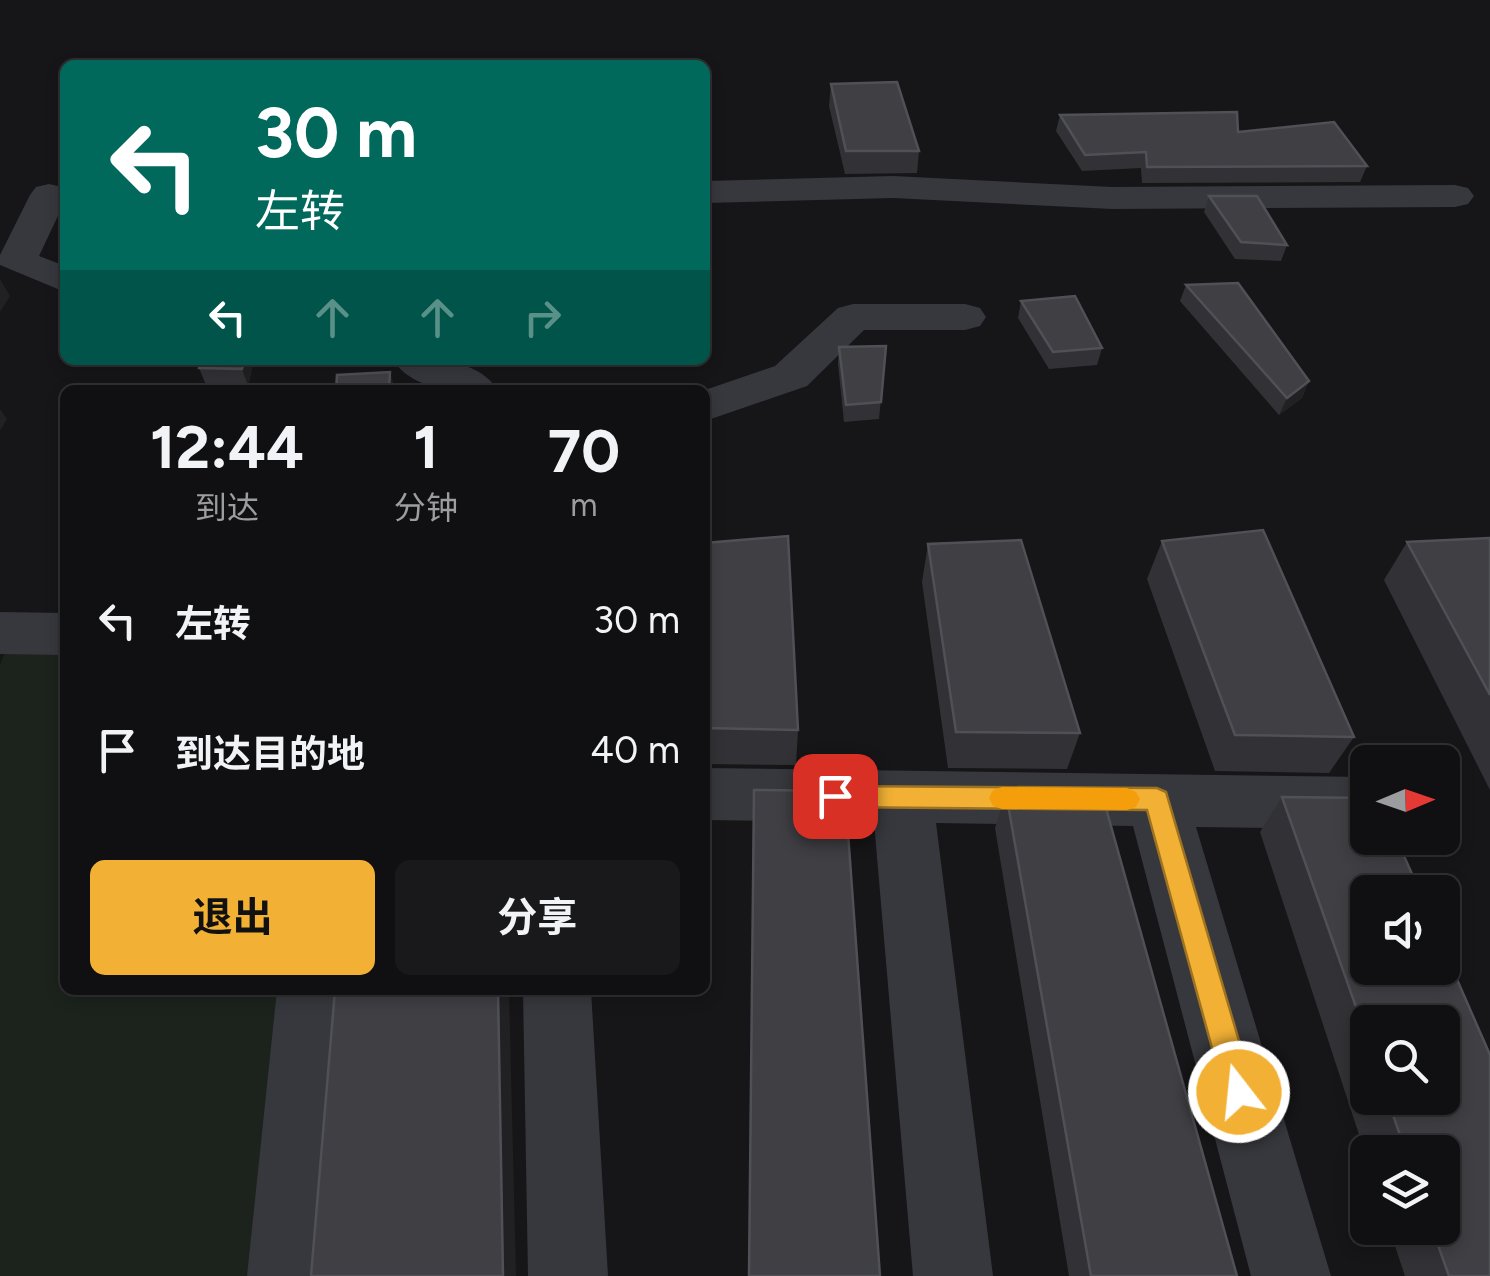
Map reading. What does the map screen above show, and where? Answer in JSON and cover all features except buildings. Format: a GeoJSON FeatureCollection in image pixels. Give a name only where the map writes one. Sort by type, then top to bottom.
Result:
{"type":"FeatureCollection","features":[{"type":"Feature","properties":{"kind":"street"},"geometry":{"type":"LineString","coordinates":[[710,192],[893,187],[1112,198],[1455,196]]}},
{"type":"Feature","properties":{"kind":"street"},"geometry":{"type":"LineString","coordinates":[[0,203],[57,195]]}},
{"type":"Feature","properties":{"kind":"street"},"geometry":{"type":"LineString","coordinates":[[57,195],[17,261],[60,278]]}},
{"type":"Feature","properties":{"kind":"street"},"geometry":{"type":"LineString","coordinates":[[710,404],[792,376],[853,317],[965,317]]}},
{"type":"Feature","properties":{"kind":"street"},"geometry":{"type":"LineString","coordinates":[[425,365],[464,385]]}},
{"type":"Feature","properties":{"kind":"street"},"geometry":{"type":"LineString","coordinates":[[0,632],[60,634]]}},
{"type":"Feature","properties":{"kind":"street"},"geometry":{"type":"LineString","coordinates":[[710,794],[1157,799],[1350,827]]}},
{"type":"Feature","properties":{"kind":"street"},"geometry":{"type":"LineString","coordinates":[[902,798],[953,1276]]}},
{"type":"Feature","properties":{"kind":"street"},"geometry":{"type":"LineString","coordinates":[[1157,799],[1291,1276]]}},
{"type":"Feature","properties":{"kind":"street"},"geometry":{"type":"LineString","coordinates":[[288,1276],[310,995]]}},
{"type":"Feature","properties":{"kind":"street"},"geometry":{"type":"LineString","coordinates":[[556,995],[568,1276]]}},
{"type":"Feature","properties":{"kind":"shaded area"},"geometry":{"type":"Polygon","coordinates":[[[60,643],[60,995],[286,995],[261,1276],[0,1276],[0,665],[8,646],[60,643]]]}},
{"type":"Feature","properties":{"kind":"slow traffic"},"geometry":{"type":"LineString","coordinates":[[1002,798],[1127,799]]}},
{"type":"Feature","properties":{"kind":"route"},"geometry":{"type":"LineString","coordinates":[[835,796],[1157,799],[1239,1092]]}}]}
